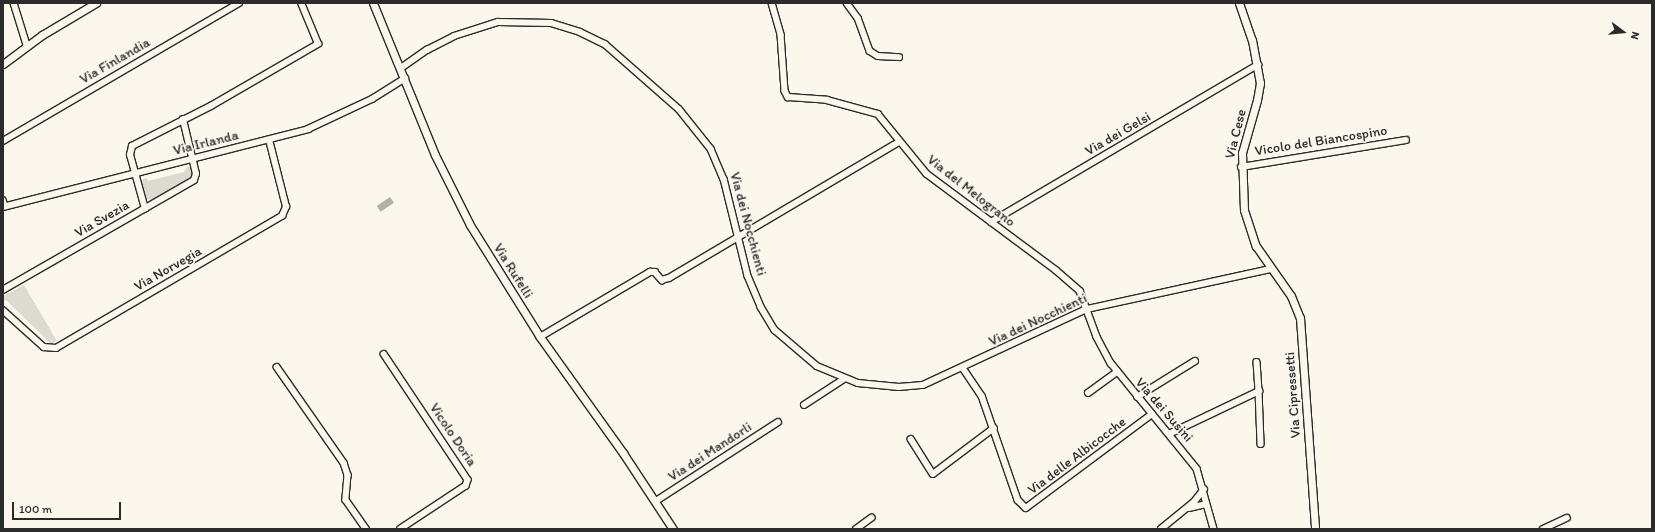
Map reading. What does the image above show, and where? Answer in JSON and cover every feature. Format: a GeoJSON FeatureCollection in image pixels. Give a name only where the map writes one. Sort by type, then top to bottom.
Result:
{"type":"FeatureCollection","features":[{"type":"Feature","properties":{"kind":"street"},"geometry":{"type":"LineString","coordinates":[[14,3],[27,45]]}},
{"type":"Feature","properties":{"kind":"street"},"geometry":{"type":"LineString","coordinates":[[3,64],[27,45],[96,3]]}},
{"type":"Feature","properties":{"kind":"street","name":"Via Finlandia"},"geometry":{"type":"LineString","coordinates":[[3,141],[239,3]]}},
{"type":"Feature","properties":{"kind":"street"},"geometry":{"type":"LineString","coordinates":[[145,209],[130,155],[133,145],[183,120],[318,44],[301,3]]}},
{"type":"Feature","properties":{"kind":"street","name":"Via Rufelli"},"geometry":{"type":"LineString","coordinates":[[373,3],[453,193],[540,338],[656,501],[673,529]]}},
{"type":"Feature","properties":{"kind":"street","name":"Via del Melograno"},"geometry":{"type":"LineString","coordinates":[[772,3],[781,35],[785,91],[788,97],[827,100],[873,112],[883,119],[899,142],[927,174],[1070,282],[1081,293],[1087,309]]}},
{"type":"Feature","properties":{"kind":"street"},"geometry":{"type":"LineString","coordinates":[[847,3],[858,18],[870,51],[878,56],[899,57]]}},
{"type":"Feature","properties":{"kind":"street","name":"Via Cese"},"geometry":{"type":"LineString","coordinates":[[1239,3],[1249,28],[1258,66],[1259,94],[1245,139],[1241,167],[1248,229],[1270,269]]}},
{"type":"Feature","properties":{"kind":"street","name":"Via dei Nocchienti"},"geometry":{"type":"LineString","coordinates":[[401,68],[442,42],[489,23],[546,23],[593,38],[618,54],[654,86],[704,138],[723,174],[738,239],[756,296],[775,330],[804,357],[844,379],[885,387],[913,386],[963,368],[1087,309],[1270,269]]}},
{"type":"Feature","properties":{"kind":"street","name":"Via dei Gelsi"},"geometry":{"type":"LineString","coordinates":[[991,222],[1258,66]]}},
{"type":"Feature","properties":{"kind":"street","name":"Via Irlanda"},"geometry":{"type":"LineString","coordinates":[[4,204],[269,140],[324,122],[372,99],[405,78]]}},
{"type":"Feature","properties":{"kind":"street"},"geometry":{"type":"LineString","coordinates":[[183,120],[192,159]]}},
{"type":"Feature","properties":{"kind":"street","name":"Via Norvegia"},"geometry":{"type":"LineString","coordinates":[[3,310],[42,346],[56,348],[282,216],[286,206],[269,140]]}},
{"type":"Feature","properties":{"kind":"street","name":"Vicolo del Biancospino"},"geometry":{"type":"LineString","coordinates":[[1241,167],[1406,140]]}},
{"type":"Feature","properties":{"kind":"street"},"geometry":{"type":"LineString","coordinates":[[540,338],[650,272],[655,272],[662,280],[667,279],[738,239],[899,142]]}},
{"type":"Feature","properties":{"kind":"street","name":"Via Svezia"},"geometry":{"type":"LineString","coordinates":[[3,290],[194,180],[196,174],[192,159]]}},
{"type":"Feature","properties":{"kind":"street","name":"Via Cipressetti"},"geometry":{"type":"LineString","coordinates":[[1270,269],[1291,296],[1300,318],[1314,529]]}},
{"type":"Feature","properties":{"kind":"street","name":"Via dei Susini"},"geometry":{"type":"LineString","coordinates":[[1087,309],[1099,342],[1117,372],[1195,465],[1204,489],[1206,504],[1214,529]]}},
{"type":"Feature","properties":{"kind":"street","name":"Vicolo Doria"},"geometry":{"type":"LineString","coordinates":[[384,354],[468,480],[466,486],[401,529]]}},
{"type":"Feature","properties":{"kind":"street"},"geometry":{"type":"LineString","coordinates":[[1137,397],[1195,361]]}},
{"type":"Feature","properties":{"kind":"street"},"geometry":{"type":"LineString","coordinates":[[1257,362],[1261,444]]}},
{"type":"Feature","properties":{"kind":"street"},"geometry":{"type":"LineString","coordinates":[[277,367],[344,463],[348,475],[346,500],[366,529]]}},
{"type":"Feature","properties":{"kind":"street","name":"Via delle Albicocche"},"geometry":{"type":"LineString","coordinates":[[963,368],[982,396],[1018,500],[1028,508],[1152,414]]}},
{"type":"Feature","properties":{"kind":"street"},"geometry":{"type":"LineString","coordinates":[[1088,393],[1117,372]]}},
{"type":"Feature","properties":{"kind":"street"},"geometry":{"type":"LineString","coordinates":[[804,405],[844,379]]}},
{"type":"Feature","properties":{"kind":"street"},"geometry":{"type":"LineString","coordinates":[[1169,434],[1259,391]]}},
{"type":"Feature","properties":{"kind":"street","name":"Via dei Mandorli"},"geometry":{"type":"LineString","coordinates":[[656,501],[778,422]]}},
{"type":"Feature","properties":{"kind":"street"},"geometry":{"type":"LineString","coordinates":[[911,439],[934,474],[994,428]]}},
{"type":"Feature","properties":{"kind":"street"},"geometry":{"type":"LineString","coordinates":[[1161,529],[1197,499],[1204,489]]}},
{"type":"Feature","properties":{"kind":"street"},"geometry":{"type":"LineString","coordinates":[[1180,513],[1206,504]]}},
{"type":"Feature","properties":{"kind":"street"},"geometry":{"type":"LineString","coordinates":[[856,529],[871,518]]}},
{"type":"Feature","properties":{"kind":"street"},"geometry":{"type":"LineString","coordinates":[[1543,529],[1567,518]]}},
{"type":"Feature","properties":{"kind":"shaded area"},"geometry":{"type":"Polygon","coordinates":[[[191,166],[193,174],[188,181],[152,200],[146,199],[140,180],[147,178],[148,181],[184,172],[187,167],[191,166]]]}},
{"type":"Feature","properties":{"kind":"shaded area"},"geometry":{"type":"Polygon","coordinates":[[[390,197],[394,203],[381,212],[377,206],[390,197]]]}},
{"type":"Feature","properties":{"kind":"shaded area"},"geometry":{"type":"Polygon","coordinates":[[[24,285],[57,341],[51,344],[6,300],[3,301],[4,296],[24,285]]]}}]}
